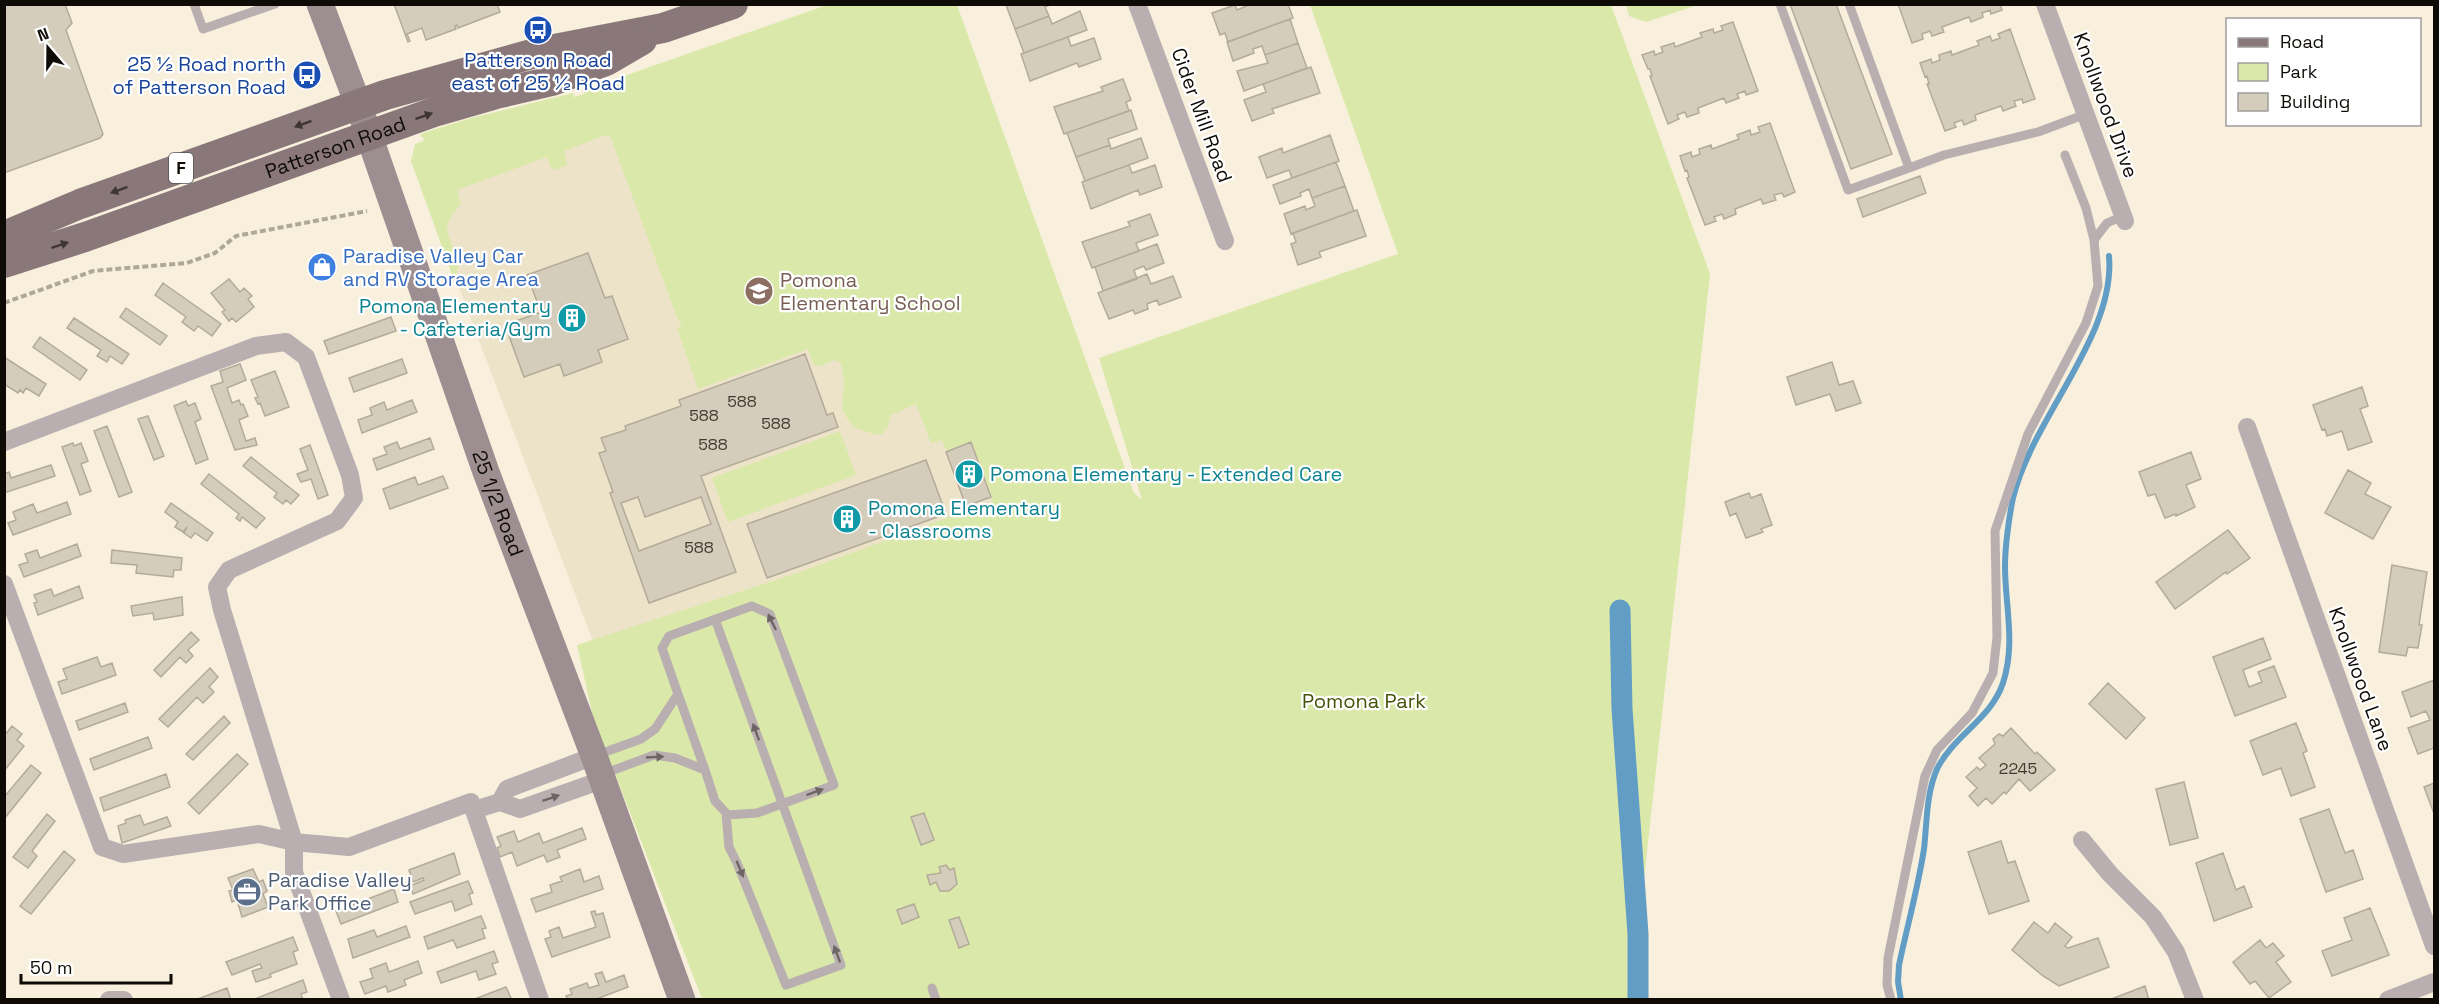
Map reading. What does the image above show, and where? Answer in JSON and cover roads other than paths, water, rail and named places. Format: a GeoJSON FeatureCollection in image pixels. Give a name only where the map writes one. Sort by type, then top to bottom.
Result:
{"type":"FeatureCollection","features":[{"type":"Feature","properties":{"kind":"main road","name":"Patterson Road"},"geometry":{"type":"LineString","coordinates":[[4,236],[80,204],[386,95],[538,52],[663,28],[733,4]]}},
{"type":"Feature","properties":{"kind":"main road","name":"Patterson Road"},"geometry":{"type":"LineString","coordinates":[[4,263],[85,237],[437,111],[552,81],[606,61],[663,28]]}},
{"type":"Feature","properties":{"kind":"street","name":"25 1/2 Road"},"geometry":{"type":"LineString","coordinates":[[320,4],[369,135],[486,472],[682,999]]}},
{"type":"Feature","properties":{"kind":"street","name":"Cider Mill Road"},"geometry":{"type":"LineString","coordinates":[[1137,4],[1225,241]]}},
{"type":"Feature","properties":{"kind":"street","name":"Knollwood Drive"},"geometry":{"type":"LineString","coordinates":[[2045,4],[2124,218]]}},
{"type":"Feature","properties":{"kind":"street"},"geometry":{"type":"LineString","coordinates":[[4,442],[256,346],[286,342],[306,357],[350,475],[354,498],[337,521],[229,570],[217,587],[222,610],[294,842],[294,872],[341,999]]}},
{"type":"Feature","properties":{"kind":"street","name":"Knollwood Lane"},"geometry":{"type":"LineString","coordinates":[[2247,427],[2434,946]]}},
{"type":"Feature","properties":{"kind":"street"},"geometry":{"type":"LineString","coordinates":[[4,584],[102,847],[123,854],[259,834],[294,842],[349,847],[471,802],[540,999]]}},
{"type":"Feature","properties":{"kind":"street"},"geometry":{"type":"LineString","coordinates":[[500,802],[507,789],[599,771]]}},
{"type":"Feature","properties":{"kind":"street"},"geometry":{"type":"LineString","coordinates":[[474,810],[500,802],[520,809],[599,771]]}},
{"type":"Feature","properties":{"kind":"street"},"geometry":{"type":"LineString","coordinates":[[2082,840],[2110,874],[2154,917],[2176,952],[2195,999]]}},
{"type":"Feature","properties":{"kind":"street"},"geometry":{"type":"LineString","coordinates":[[2388,999],[2434,982]]}},
{"type":"Feature","properties":{"kind":"street"},"geometry":{"type":"LineString","coordinates":[[109,999],[124,999]]}},
{"type":"Feature","properties":{"kind":"lane"},"geometry":{"type":"LineString","coordinates":[[194,4],[202,29],[274,4]]}},
{"type":"Feature","properties":{"kind":"lane"},"geometry":{"type":"LineString","coordinates":[[1780,4],[1848,190],[1944,155],[2038,132],[2086,114]]}},
{"type":"Feature","properties":{"kind":"lane"},"geometry":{"type":"LineString","coordinates":[[1849,4],[1909,168]]}},
{"type":"Feature","properties":{"kind":"lane"},"geometry":{"type":"LineString","coordinates":[[1891,999],[1887,985],[1888,958],[1925,776],[1937,750],[1972,713],[1993,673],[1997,638],[1995,531],[2028,434],[2086,323],[2098,286],[2094,240],[2086,208],[2065,155]]}},
{"type":"Feature","properties":{"kind":"lane"},"geometry":{"type":"LineString","coordinates":[[2094,240],[2107,223],[2124,218]]}},
{"type":"Feature","properties":{"kind":"lane"},"geometry":{"type":"LineString","coordinates":[[752,606],[770,614],[834,785],[757,813],[728,815],[716,801],[662,648],[669,636],[715,619],[752,606]]}},
{"type":"Feature","properties":{"kind":"lane"},"geometry":{"type":"LineString","coordinates":[[715,619],[841,965],[786,985],[729,847],[726,813]]}},
{"type":"Feature","properties":{"kind":"lane"},"geometry":{"type":"LineString","coordinates":[[599,771],[655,729],[678,694]]}},
{"type":"Feature","properties":{"kind":"lane"},"geometry":{"type":"LineString","coordinates":[[599,771],[654,755],[675,758],[705,770]]}},
{"type":"Feature","properties":{"kind":"lane"},"geometry":{"type":"LineString","coordinates":[[932,988],[936,999]]}},
{"type":"Feature","properties":{"kind":"waterway"},"geometry":{"type":"LineString","coordinates":[[1901,1000],[1898,982],[1899,965],[1922,864],[1933,779],[1944,757],[1990,707],[2003,683],[2009,653],[2005,558],[2013,498],[2023,468],[2037,438],[2087,347],[2100,316],[2108,286],[2109,256]]}},
{"type":"Feature","properties":{"kind":"waterway"},"geometry":{"type":"LineString","coordinates":[[1620,610],[1622,709],[1638,934],[1638,1000]]}},
{"type":"Feature","properties":{"kind":"place","name":"Patterson Road east of 25 ½ Road"},"geometry":{"type":"Point","coordinates":[538,30]}},
{"type":"Feature","properties":{"kind":"place","name":"25 ½ Road north of Patterson Road"},"geometry":{"type":"Point","coordinates":[307,75]}},
{"type":"Feature","properties":{"kind":"place","name":"Paradise Valley Car and RV Storage Area"},"geometry":{"type":"Point","coordinates":[322,267]}},
{"type":"Feature","properties":{"kind":"place","name":"Pomona Elementary School"},"geometry":{"type":"Point","coordinates":[759,291]}},
{"type":"Feature","properties":{"kind":"place","name":"Pomona Elementary - Cafeteria/Gym"},"geometry":{"type":"Point","coordinates":[572,318]}},
{"type":"Feature","properties":{"kind":"place","name":"Pomona Elementary - Extended Care"},"geometry":{"type":"Point","coordinates":[969,474]}},
{"type":"Feature","properties":{"kind":"place","name":"Pomona Elementary - Classrooms"},"geometry":{"type":"Point","coordinates":[847,519]}},
{"type":"Feature","properties":{"kind":"place","name":"Paradise Valley Park Office"},"geometry":{"type":"Point","coordinates":[247,892]}},
{"type":"Feature","properties":{"kind":"park label","name":"Pomona Park"},"geometry":{"type":"Point","coordinates":[1364,701]}}]}
